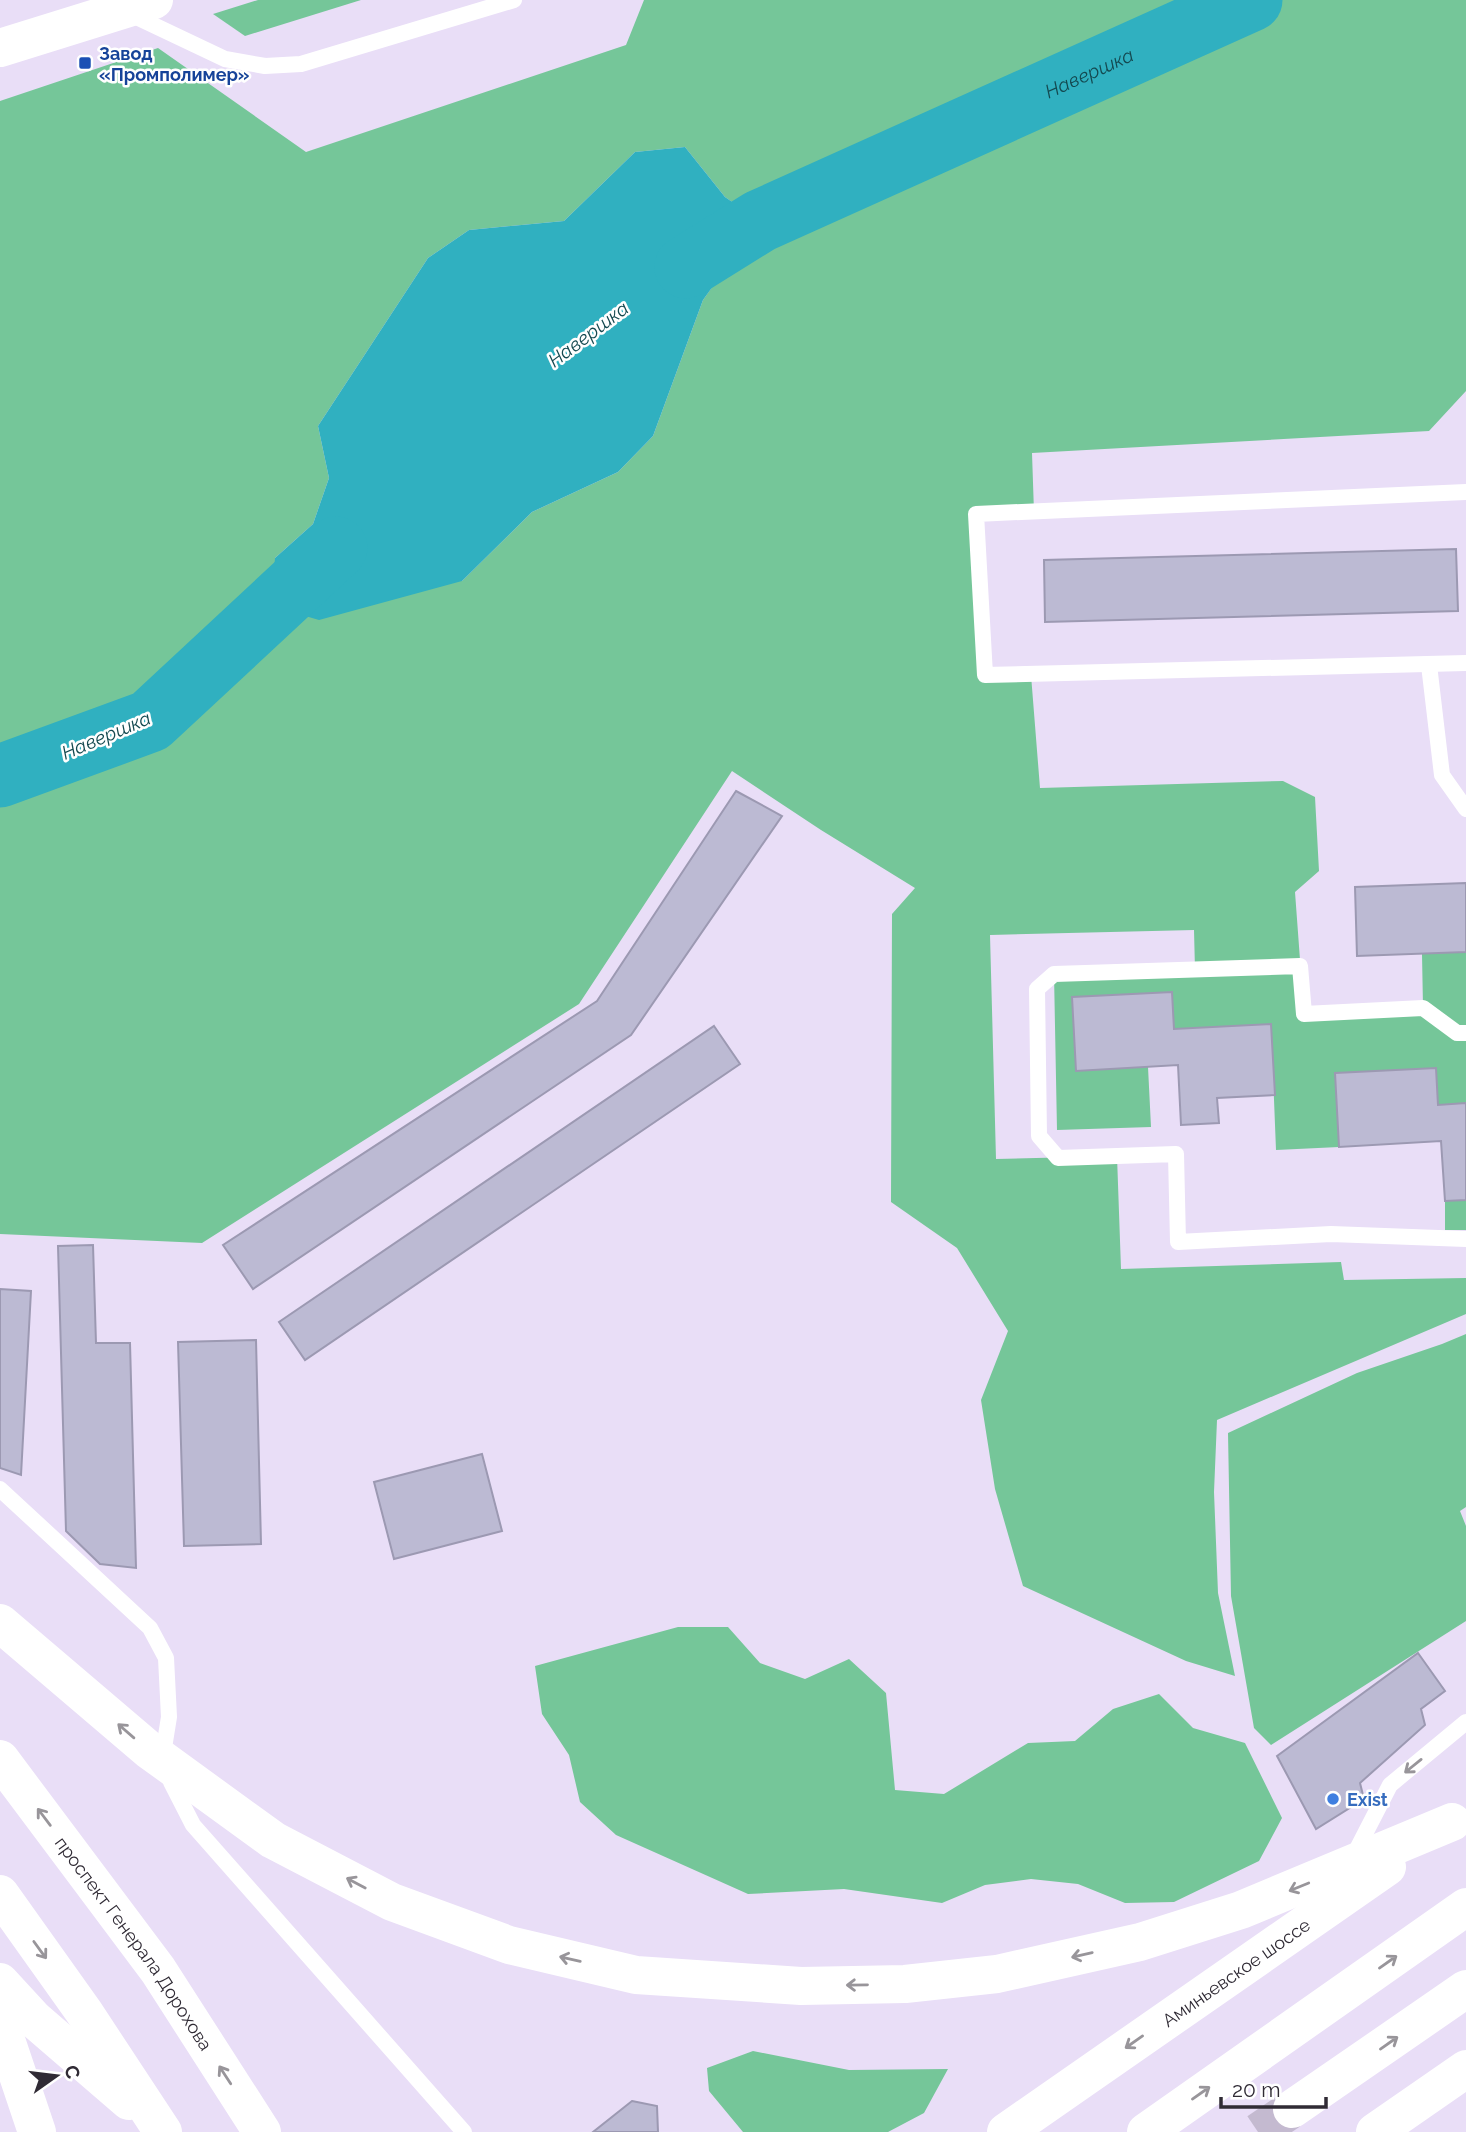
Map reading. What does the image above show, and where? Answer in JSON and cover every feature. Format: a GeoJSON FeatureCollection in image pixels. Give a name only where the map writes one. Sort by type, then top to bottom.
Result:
{"type":"FeatureCollection","features":[{"type":"Feature","properties":{"kind":"main road"},"geometry":{"type":"LineString","coordinates":[[0,48],[139,5]]}},
{"type":"Feature","properties":{"kind":"main road"},"geometry":{"type":"LineString","coordinates":[[0,1623],[149,1750],[273,1840],[391,1902],[509,1945],[636,1975],[802,1986],[905,1984],[998,1973],[1140,1942],[1241,1910],[1348,1867],[1459,1817]]}},
{"type":"Feature","properties":{"kind":"main road","name":"проспект Генерала Дорохова"},"geometry":{"type":"LineString","coordinates":[[0,1759],[158,1970],[262,2132]]}},
{"type":"Feature","properties":{"kind":"main road","name":"Аминьевское шоссе"},"geometry":{"type":"LineString","coordinates":[[1006,2132],[1459,1817]]}},
{"type":"Feature","properties":{"kind":"main road"},"geometry":{"type":"LineString","coordinates":[[0,1894],[84,2012],[163,2132]]}},
{"type":"Feature","properties":{"kind":"main road"},"geometry":{"type":"LineString","coordinates":[[1146,2132],[1466,1907]]}},
{"type":"Feature","properties":{"kind":"main road"},"geometry":{"type":"LineString","coordinates":[[0,1982],[35,2020],[116,2091],[172,2132]]}},
{"type":"Feature","properties":{"kind":"main road"},"geometry":{"type":"LineString","coordinates":[[1292,2109],[1466,1989]]}},
{"type":"Feature","properties":{"kind":"main road"},"geometry":{"type":"LineString","coordinates":[[0,2022],[37,2132]]}},
{"type":"Feature","properties":{"kind":"main road"},"geometry":{"type":"LineString","coordinates":[[1375,2132],[1466,2069]]}},
{"type":"Feature","properties":{"kind":"lane"},"geometry":{"type":"LineString","coordinates":[[139,5],[225,59],[265,66],[301,64],[514,0]]}},
{"type":"Feature","properties":{"kind":"lane"},"geometry":{"type":"LineString","coordinates":[[1466,492],[976,514],[985,676],[1466,663]]}},
{"type":"Feature","properties":{"kind":"lane"},"geometry":{"type":"LineString","coordinates":[[1429,665],[1442,775],[1466,809]]}},
{"type":"Feature","properties":{"kind":"lane"},"geometry":{"type":"LineString","coordinates":[[1466,1033],[1457,1033],[1423,1008],[1304,1014],[1300,965],[1054,974],[1037,989],[1040,1136],[1058,1158],[1176,1154],[1178,1242],[1331,1234],[1466,1238]]}},
{"type":"Feature","properties":{"kind":"lane"},"geometry":{"type":"LineString","coordinates":[[0,1489],[150,1629],[166,1658],[169,1717],[164,1748],[171,1782],[193,1825],[464,2132]]}},
{"type":"Feature","properties":{"kind":"lane"},"geometry":{"type":"LineString","coordinates":[[1348,1867],[1390,1785],[1466,1722]]}},
{"type":"Feature","properties":{"kind":"green space"},"geometry":{"type":"Polygon","coordinates":[[[258,0],[361,0],[245,36],[213,14],[258,0]]]}},
{"type":"Feature","properties":{"kind":"green space"},"geometry":{"type":"Polygon","coordinates":[[[644,0],[1466,0],[1466,391],[1429,431],[1032,453],[1034,512],[976,514],[985,675],[1031,675],[1040,788],[1283,781],[1315,797],[1319,871],[1295,892],[1304,1014],[1423,1007],[1422,954],[1466,952],[1466,1103],[1438,1105],[1436,1068],[1335,1073],[1339,1147],[1276,1150],[1271,1024],[1174,1029],[1172,992],[1072,997],[1076,1070],[1148,1067],[1151,1127],[1057,1130],[1054,974],[1195,970],[1194,930],[990,935],[996,1159],[1117,1156],[1121,1269],[1341,1262],[1344,1280],[1466,1278],[1466,1314],[1217,1420],[1214,1492],[1218,1593],[1235,1676],[1186,1661],[1023,1586],[995,1489],[981,1400],[1008,1331],[957,1248],[891,1202],[892,914],[915,888],[732,771],[579,1004],[202,1243],[0,1234],[0,101],[158,48],[306,152],[626,45],[644,0]],[[685,147],[635,152],[564,221],[469,230],[428,258],[318,426],[329,478],[313,524],[275,558],[462,581],[532,512],[618,472],[653,436],[703,300],[759,221],[725,197],[685,147]]]}},
{"type":"Feature","properties":{"kind":"green space"},"geometry":{"type":"Polygon","coordinates":[[[1466,1200],[1466,1230],[1445,1230],[1445,1201],[1466,1200]]]}},
{"type":"Feature","properties":{"kind":"green space"},"geometry":{"type":"Polygon","coordinates":[[[1466,1334],[1466,1507],[1460,1511],[1466,1526],[1466,1621],[1271,1745],[1254,1728],[1231,1596],[1228,1433],[1357,1373],[1466,1334]]]}},
{"type":"Feature","properties":{"kind":"green space"},"geometry":{"type":"Polygon","coordinates":[[[678,1627],[728,1627],[760,1663],[805,1679],[849,1659],[886,1693],[895,1790],[944,1794],[1028,1743],[1075,1741],[1113,1709],[1159,1694],[1193,1728],[1245,1743],[1282,1818],[1259,1861],[1174,1902],[1125,1903],[1078,1884],[1031,1879],[985,1885],[942,1903],[844,1889],[748,1894],[616,1835],[580,1802],[569,1755],[542,1714],[535,1666],[678,1627]]]}},
{"type":"Feature","properties":{"kind":"green space"},"geometry":{"type":"Polygon","coordinates":[[[753,2051],[849,2070],[948,2069],[924,2113],[888,2132],[743,2132],[709,2091],[707,2068],[753,2051]]]}},
{"type":"Feature","properties":{"kind":"water"},"geometry":{"type":"Polygon","coordinates":[[[685,147],[725,197],[760,221],[703,300],[653,436],[618,472],[532,512],[462,581],[319,620],[271,606],[275,558],[313,524],[329,478],[318,426],[428,258],[469,230],[564,221],[635,152],[685,147]]]}},
{"type":"Feature","properties":{"kind":"building"},"geometry":{"type":"Polygon","coordinates":[[[1456,549],[1458,611],[1045,622],[1044,560],[1456,549]]]}},
{"type":"Feature","properties":{"kind":"building"},"geometry":{"type":"Polygon","coordinates":[[[736,791],[782,816],[631,1035],[253,1289],[223,1245],[597,1001],[736,791]]]}},
{"type":"Feature","properties":{"kind":"building"},"geometry":{"type":"Polygon","coordinates":[[[1466,883],[1466,952],[1357,956],[1355,887],[1466,883]]]}},
{"type":"Feature","properties":{"kind":"building"},"geometry":{"type":"Polygon","coordinates":[[[1172,992],[1174,1029],[1271,1024],[1275,1095],[1217,1098],[1219,1123],[1181,1125],[1178,1065],[1076,1071],[1072,997],[1172,992]]]}},
{"type":"Feature","properties":{"kind":"building"},"geometry":{"type":"Polygon","coordinates":[[[714,1026],[740,1064],[305,1360],[279,1322],[714,1026]]]}},
{"type":"Feature","properties":{"kind":"building"},"geometry":{"type":"Polygon","coordinates":[[[1436,1068],[1438,1105],[1466,1103],[1466,1200],[1445,1201],[1441,1141],[1339,1147],[1335,1073],[1436,1068]]]}},
{"type":"Feature","properties":{"kind":"building"},"geometry":{"type":"Polygon","coordinates":[[[93,1245],[96,1343],[130,1343],[136,1568],[100,1564],[66,1531],[58,1246],[93,1245]]]}},
{"type":"Feature","properties":{"kind":"building"},"geometry":{"type":"Polygon","coordinates":[[[0,1289],[31,1291],[21,1475],[0,1468],[0,1289]]]}},
{"type":"Feature","properties":{"kind":"building"},"geometry":{"type":"Polygon","coordinates":[[[256,1340],[261,1544],[184,1546],[178,1342],[256,1340]]]}},
{"type":"Feature","properties":{"kind":"building"},"geometry":{"type":"Polygon","coordinates":[[[482,1454],[502,1531],[394,1559],[374,1482],[482,1454]]]}},
{"type":"Feature","properties":{"kind":"building"},"geometry":{"type":"Polygon","coordinates":[[[1418,1653],[1445,1691],[1421,1709],[1425,1725],[1360,1783],[1364,1799],[1316,1829],[1277,1756],[1418,1653]]]}},
{"type":"Feature","properties":{"kind":"building"},"geometry":{"type":"Polygon","coordinates":[[[632,2101],[657,2106],[658,2132],[593,2132],[632,2101]]]}},
{"type":"Feature","properties":{"kind":"waterway","name":"Навершка"},"geometry":{"type":"LineString","coordinates":[[686,267],[760,221],[1251,0]]}},
{"type":"Feature","properties":{"kind":"waterway","name":"Навершка"},"geometry":{"type":"LineString","coordinates":[[0,776],[150,721],[336,548]]}},
{"type":"Feature","properties":{"kind":"tunnel"},"geometry":{"type":"LineString","coordinates":[[1258,2132],[1292,2109]]}},
{"type":"Feature","properties":{"kind":"place","name":"Завод «Промполимер»"},"geometry":{"type":"Point","coordinates":[85,63]}},
{"type":"Feature","properties":{"kind":"place","name":"Exist"},"geometry":{"type":"Point","coordinates":[1333,1799]}}]}
